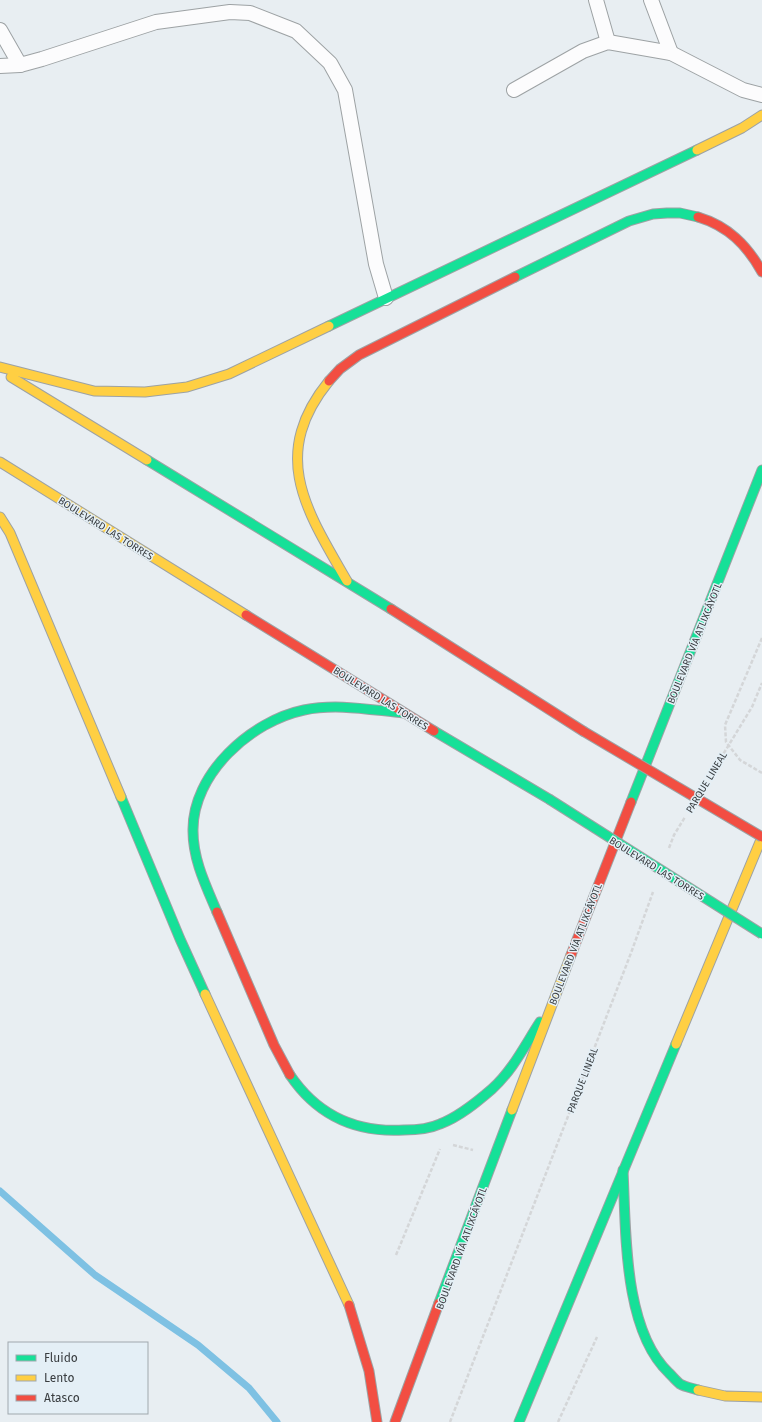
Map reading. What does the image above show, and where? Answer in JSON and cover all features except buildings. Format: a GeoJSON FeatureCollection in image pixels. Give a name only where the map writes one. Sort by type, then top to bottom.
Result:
{"type":"FeatureCollection","features":[{"type":"Feature","properties":{"kind":"main road"},"geometry":{"type":"LineString","coordinates":[[0,369],[94,391],[146,392],[187,387],[228,374],[742,128],[762,115]]}},
{"type":"Feature","properties":{"kind":"main road"},"geometry":{"type":"LineString","coordinates":[[347,581],[324,540],[309,508],[301,482],[297,452],[302,425],[315,399],[330,378],[350,360],[629,221],[654,214],[679,213],[706,219],[731,232],[749,251],[762,272]]}},
{"type":"Feature","properties":{"kind":"main road"},"geometry":{"type":"LineString","coordinates":[[0,369],[347,581],[583,731],[762,837],[520,1422]]}},
{"type":"Feature","properties":{"kind":"main road","name":"BOULEVARD LAS TORRES"},"geometry":{"type":"LineString","coordinates":[[0,462],[404,713],[549,799],[762,934]]}},
{"type":"Feature","properties":{"kind":"main road","name":"BOULEVARD VÍA ATLIXCÁYOTL"},"geometry":{"type":"LineString","coordinates":[[395,1422],[552,1002],[762,470]]}},
{"type":"Feature","properties":{"kind":"main road"},"geometry":{"type":"LineString","coordinates":[[0,517],[10,533],[180,939],[348,1302],[369,1371],[377,1422]]}},
{"type":"Feature","properties":{"kind":"main road"},"geometry":{"type":"LineString","coordinates":[[404,713],[327,706],[303,710],[279,718],[254,731],[229,752],[210,774],[197,800],[193,825],[194,850],[202,878],[278,1055],[296,1083],[313,1102],[333,1115],[357,1126],[382,1130],[411,1131],[439,1124],[466,1109],[493,1088],[511,1067],[552,1002]]}},
{"type":"Feature","properties":{"kind":"main road"},"geometry":{"type":"LineString","coordinates":[[623,1170],[632,1292],[640,1324],[650,1349],[664,1369],[679,1383],[700,1391],[720,1396],[746,1398],[762,1397]]}},
{"type":"Feature","properties":{"kind":"lane"},"geometry":{"type":"LineString","coordinates":[[596,0],[608,42]]}},
{"type":"Feature","properties":{"kind":"lane"},"geometry":{"type":"LineString","coordinates":[[651,0],[671,54]]}},
{"type":"Feature","properties":{"kind":"lane"},"geometry":{"type":"LineString","coordinates":[[0,66],[20,65],[156,22],[230,6],[296,30],[330,63],[345,90],[376,264],[386,298]]}},
{"type":"Feature","properties":{"kind":"lane"},"geometry":{"type":"LineString","coordinates":[[0,30],[20,65]]}},
{"type":"Feature","properties":{"kind":"lane"},"geometry":{"type":"LineString","coordinates":[[514,90],[583,51],[608,42],[671,54],[743,90],[762,95]]}},
{"type":"Feature","properties":{"kind":"path","name":"PARQUE LINEAL"},"geometry":{"type":"LineString","coordinates":[[762,638],[725,725],[726,742],[740,760],[762,772]]}},
{"type":"Feature","properties":{"kind":"path","name":"PARQUE LINEAL"},"geometry":{"type":"LineString","coordinates":[[707,781],[752,707],[762,683]]}},
{"type":"Feature","properties":{"kind":"path","name":"PARQUE LINEAL"},"geometry":{"type":"LineString","coordinates":[[668,850],[674,835],[686,815]]}},
{"type":"Feature","properties":{"kind":"path","name":"PARQUE LINEAL"},"geometry":{"type":"LineString","coordinates":[[450,1422],[631,953],[655,887]]}},
{"type":"Feature","properties":{"kind":"path"},"geometry":{"type":"LineString","coordinates":[[396,1254],[443,1142]]}},
{"type":"Feature","properties":{"kind":"path"},"geometry":{"type":"LineString","coordinates":[[450,1144],[495,1156]]}},
{"type":"Feature","properties":{"kind":"path"},"geometry":{"type":"LineString","coordinates":[[558,1422],[597,1337]]}},
{"type":"Feature","properties":{"kind":"waterway"},"geometry":{"type":"LineString","coordinates":[[0,1191],[95,1275],[198,1345],[249,1388],[277,1422]]}},
{"type":"Feature","properties":{"kind":"traffic: fast"},"geometry":{"type":"LineString","coordinates":[[329,326],[697,150]]}},
{"type":"Feature","properties":{"kind":"traffic: fast"},"geometry":{"type":"LineString","coordinates":[[515,277],[629,221],[653,214],[667,213],[680,213],[698,217]]}},
{"type":"Feature","properties":{"kind":"traffic: fast"},"geometry":{"type":"LineString","coordinates":[[147,460],[391,609]]}},
{"type":"Feature","properties":{"kind":"traffic: fast"},"geometry":{"type":"LineString","coordinates":[[631,802],[762,470]]}},
{"type":"Feature","properties":{"kind":"traffic: fast"},"geometry":{"type":"LineString","coordinates":[[217,912],[198,863],[195,852],[193,831],[195,810],[202,790],[228,753],[245,738],[264,726],[284,716],[304,710],[341,707],[404,713]]}},
{"type":"Feature","properties":{"kind":"traffic: fast"},"geometry":{"type":"LineString","coordinates":[[434,731],[549,799]]}},
{"type":"Feature","properties":{"kind":"traffic: fast"},"geometry":{"type":"LineString","coordinates":[[121,797],[180,939],[205,994]]}},
{"type":"Feature","properties":{"kind":"traffic: fast"},"geometry":{"type":"LineString","coordinates":[[549,799],[762,934]]}},
{"type":"Feature","properties":{"kind":"traffic: fast"},"geometry":{"type":"LineString","coordinates":[[290,1075],[312,1101],[339,1119],[369,1128],[386,1130],[413,1130],[427,1128],[436,1126],[461,1113],[492,1089],[512,1066],[540,1022]]}},
{"type":"Feature","properties":{"kind":"traffic: fast"},"geometry":{"type":"LineString","coordinates":[[519,1422],[676,1044]]}},
{"type":"Feature","properties":{"kind":"traffic: fast"},"geometry":{"type":"LineString","coordinates":[[439,1303],[512,1110]]}},
{"type":"Feature","properties":{"kind":"traffic: fast"},"geometry":{"type":"LineString","coordinates":[[623,1170],[625,1221],[630,1278],[635,1306],[643,1332],[654,1354],[674,1379],[682,1385],[698,1390]]}},
{"type":"Feature","properties":{"kind":"traffic: slow"},"geometry":{"type":"LineString","coordinates":[[697,150],[742,128],[762,115]]}},
{"type":"Feature","properties":{"kind":"traffic: slow"},"geometry":{"type":"LineString","coordinates":[[0,367],[94,391],[145,392],[187,387],[229,374],[329,326]]}},
{"type":"Feature","properties":{"kind":"traffic: slow"},"geometry":{"type":"LineString","coordinates":[[11,377],[147,460]]}},
{"type":"Feature","properties":{"kind":"traffic: slow"},"geometry":{"type":"LineString","coordinates":[[329,381],[311,408],[301,433],[298,458],[300,482],[307,506],[318,530],[347,581]]}},
{"type":"Feature","properties":{"kind":"traffic: slow"},"geometry":{"type":"LineString","coordinates":[[0,462],[246,615]]}},
{"type":"Feature","properties":{"kind":"traffic: slow"},"geometry":{"type":"LineString","coordinates":[[0,517],[10,533],[121,797]]}},
{"type":"Feature","properties":{"kind":"traffic: slow"},"geometry":{"type":"LineString","coordinates":[[676,1044],[762,837]]}},
{"type":"Feature","properties":{"kind":"traffic: slow"},"geometry":{"type":"LineString","coordinates":[[512,1110],[571,955]]}},
{"type":"Feature","properties":{"kind":"traffic: slow"},"geometry":{"type":"LineString","coordinates":[[205,994],[349,1305]]}},
{"type":"Feature","properties":{"kind":"traffic: slow"},"geometry":{"type":"LineString","coordinates":[[698,1390],[725,1396],[762,1397]]}},
{"type":"Feature","properties":{"kind":"traffic: jam"},"geometry":{"type":"LineString","coordinates":[[698,217],[719,226],[736,238],[750,253],[762,272]]}},
{"type":"Feature","properties":{"kind":"traffic: jam"},"geometry":{"type":"LineString","coordinates":[[329,381],[340,369],[359,355],[515,277]]}},
{"type":"Feature","properties":{"kind":"traffic: jam"},"geometry":{"type":"LineString","coordinates":[[391,609],[583,731]]}},
{"type":"Feature","properties":{"kind":"traffic: jam"},"geometry":{"type":"LineString","coordinates":[[246,615],[434,731]]}},
{"type":"Feature","properties":{"kind":"traffic: jam"},"geometry":{"type":"LineString","coordinates":[[583,731],[762,837]]}},
{"type":"Feature","properties":{"kind":"traffic: jam"},"geometry":{"type":"LineString","coordinates":[[571,955],[631,802]]}},
{"type":"Feature","properties":{"kind":"traffic: jam"},"geometry":{"type":"LineString","coordinates":[[217,912],[274,1045],[290,1075]]}},
{"type":"Feature","properties":{"kind":"traffic: jam"},"geometry":{"type":"LineString","coordinates":[[395,1422],[439,1303]]}},
{"type":"Feature","properties":{"kind":"traffic: jam"},"geometry":{"type":"LineString","coordinates":[[349,1305],[369,1371],[377,1422]]}}]}
